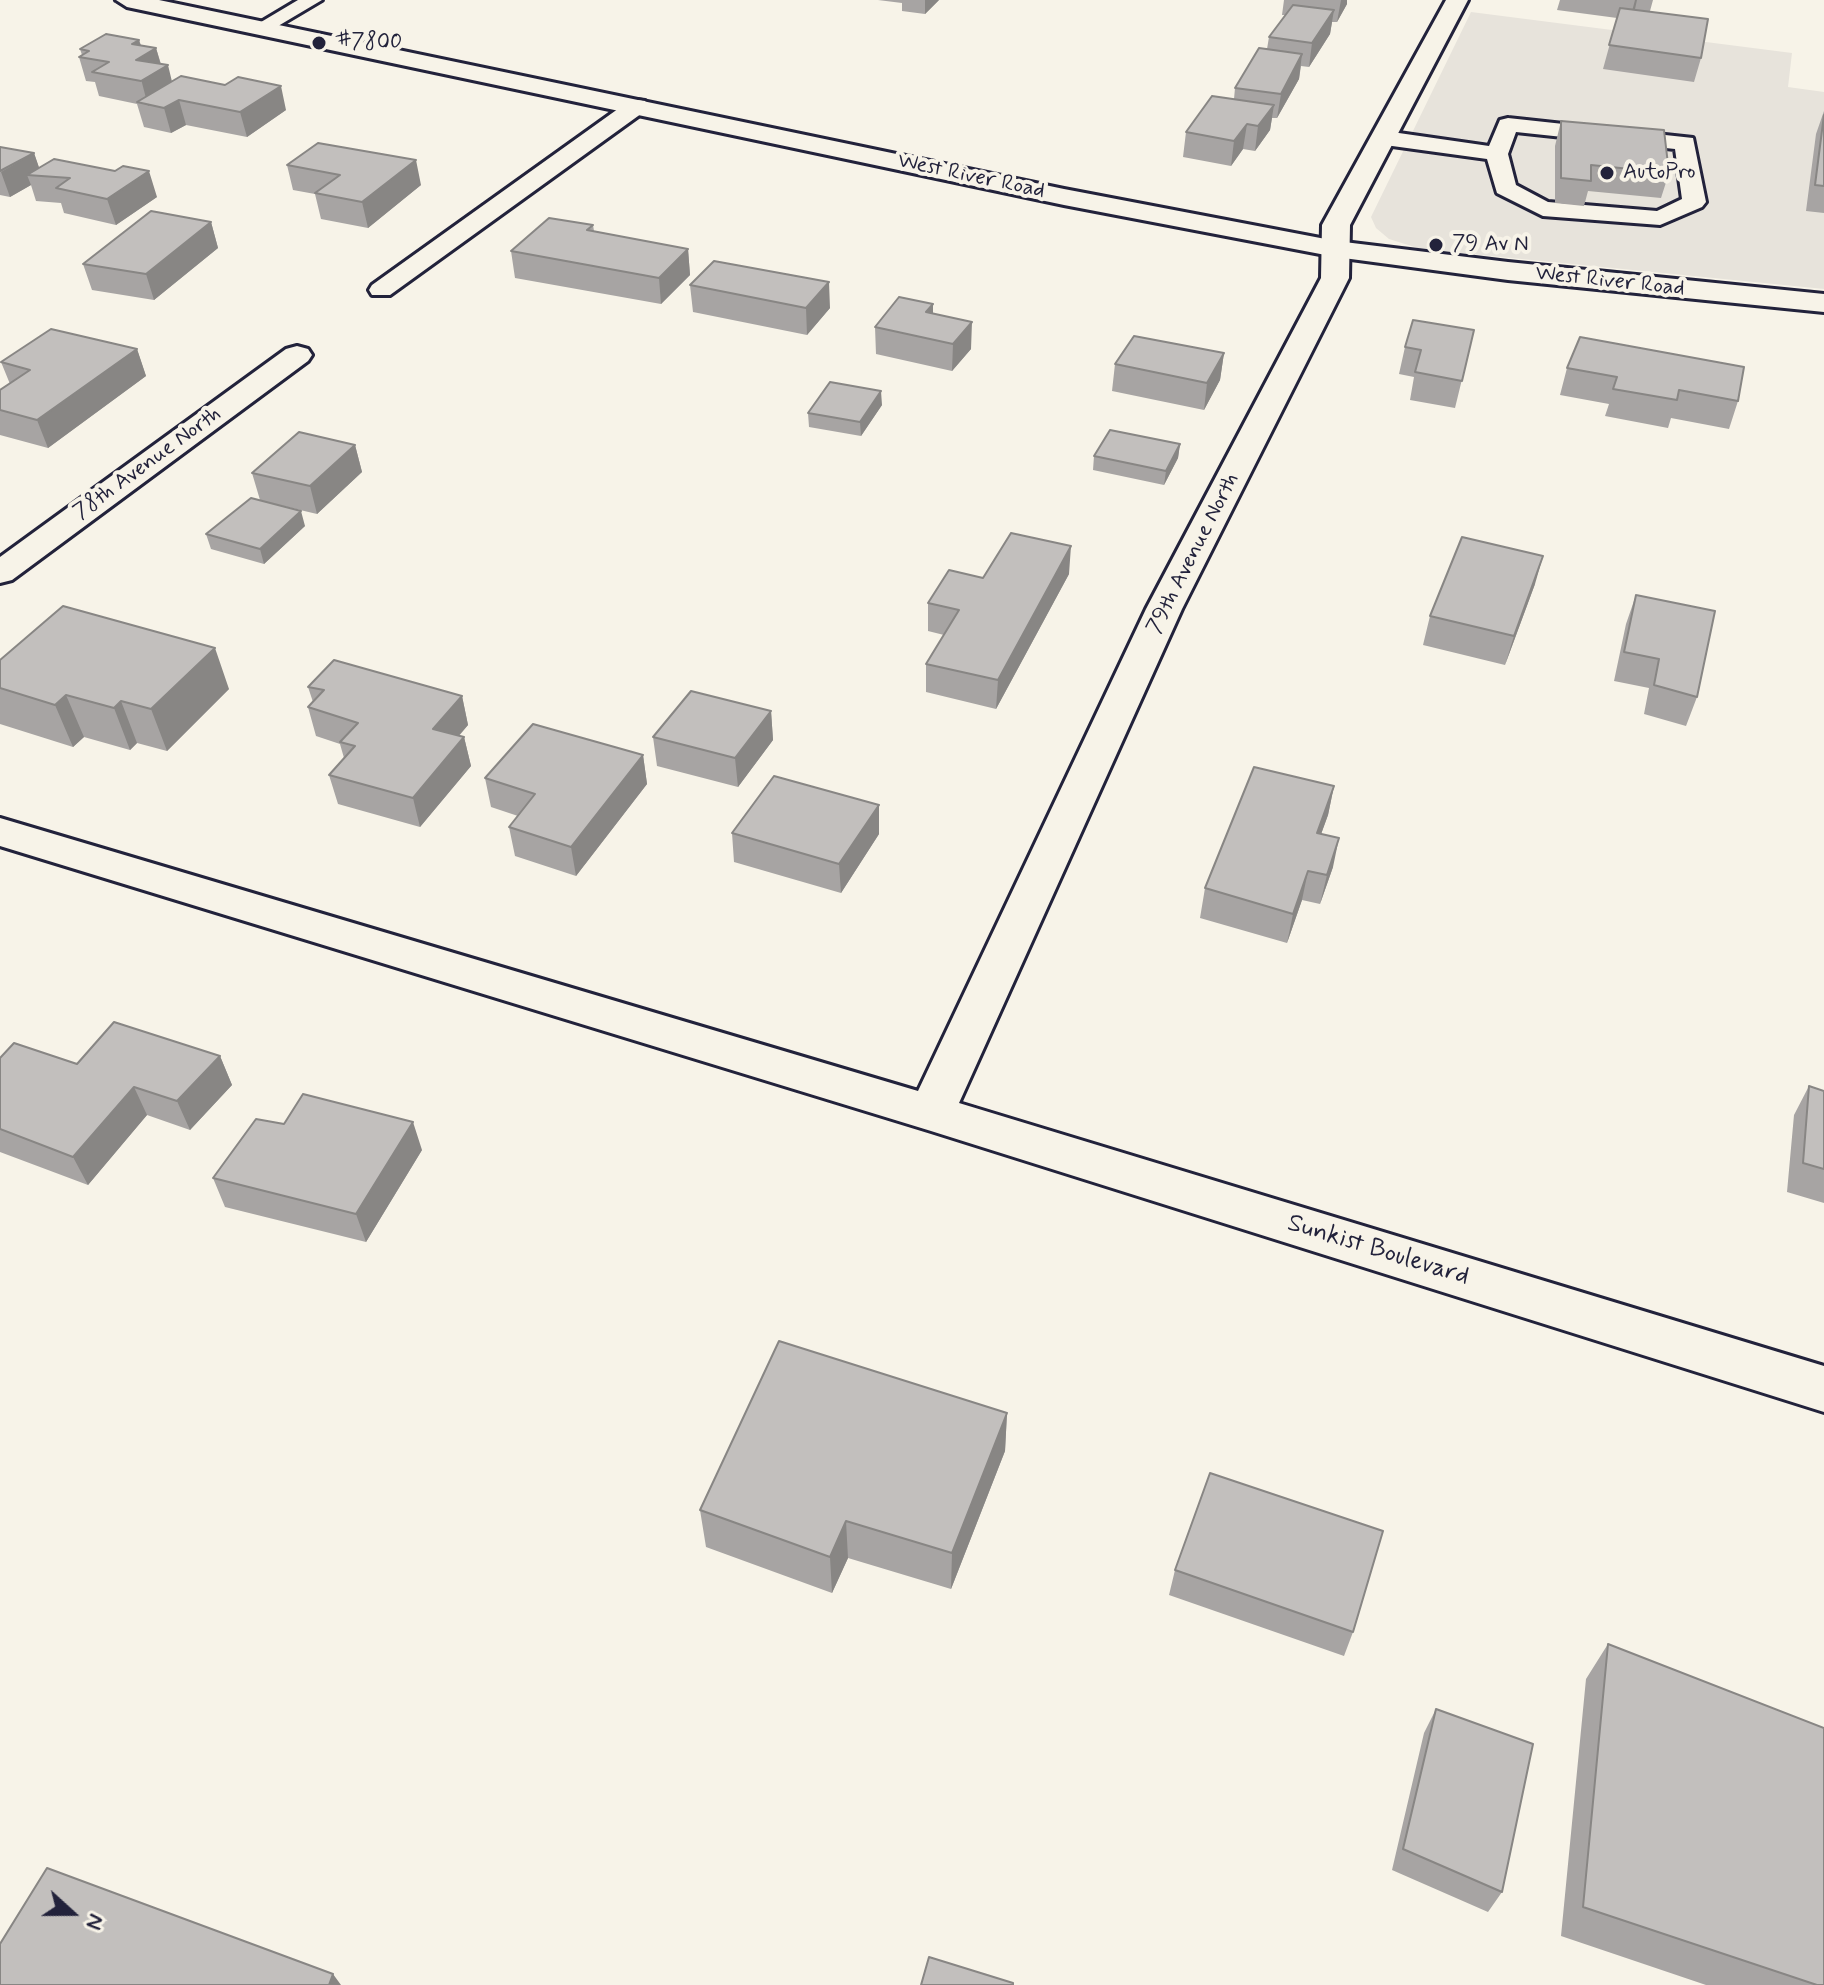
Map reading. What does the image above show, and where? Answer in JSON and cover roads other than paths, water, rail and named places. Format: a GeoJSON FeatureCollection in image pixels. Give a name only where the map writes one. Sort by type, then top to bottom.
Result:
{"type":"FeatureCollection","features":[{"type":"Feature","properties":{"kind":"street","name":"West River Road"},"geometry":{"type":"LineString","coordinates":[[127,0],[1064,197],[1336,249],[1508,271],[1824,303]]}},
{"type":"Feature","properties":{"kind":"street","name":"79th Avenue North"},"geometry":{"type":"LineString","coordinates":[[931,1113],[1164,609],[1335,278],[1336,225],[1457,0]]}},
{"type":"Feature","properties":{"kind":"street","name":"78th Avenue North"},"geometry":{"type":"LineString","coordinates":[[0,573],[297,355]]}},
{"type":"Feature","properties":{"kind":"street","name":"Sunkist Boulevard"},"geometry":{"type":"LineString","coordinates":[[0,832],[931,1113],[1824,1389]]}},
{"type":"Feature","properties":{"kind":"lane"},"geometry":{"type":"LineString","coordinates":[[261,28],[312,0]]}},
{"type":"Feature","properties":{"kind":"lane"},"geometry":{"type":"LineString","coordinates":[[381,290],[637,106]]}},
{"type":"Feature","properties":{"kind":"lane"},"geometry":{"type":"LineString","coordinates":[[1508,125],[1685,143],[1694,202],[1660,218],[1543,209],[1505,188],[1497,154],[1508,125]]}},
{"type":"Feature","properties":{"kind":"lane"},"geometry":{"type":"LineString","coordinates":[[1385,138],[1497,154]]}},
{"type":"Feature","properties":{"kind":"place","name":"#7800"},"geometry":{"type":"Point","coordinates":[319,43]}},
{"type":"Feature","properties":{"kind":"place","name":"AutoPro"},"geometry":{"type":"Point","coordinates":[1607,173]}},
{"type":"Feature","properties":{"kind":"place","name":"79 Av N"},"geometry":{"type":"Point","coordinates":[1436,245]}}]}
